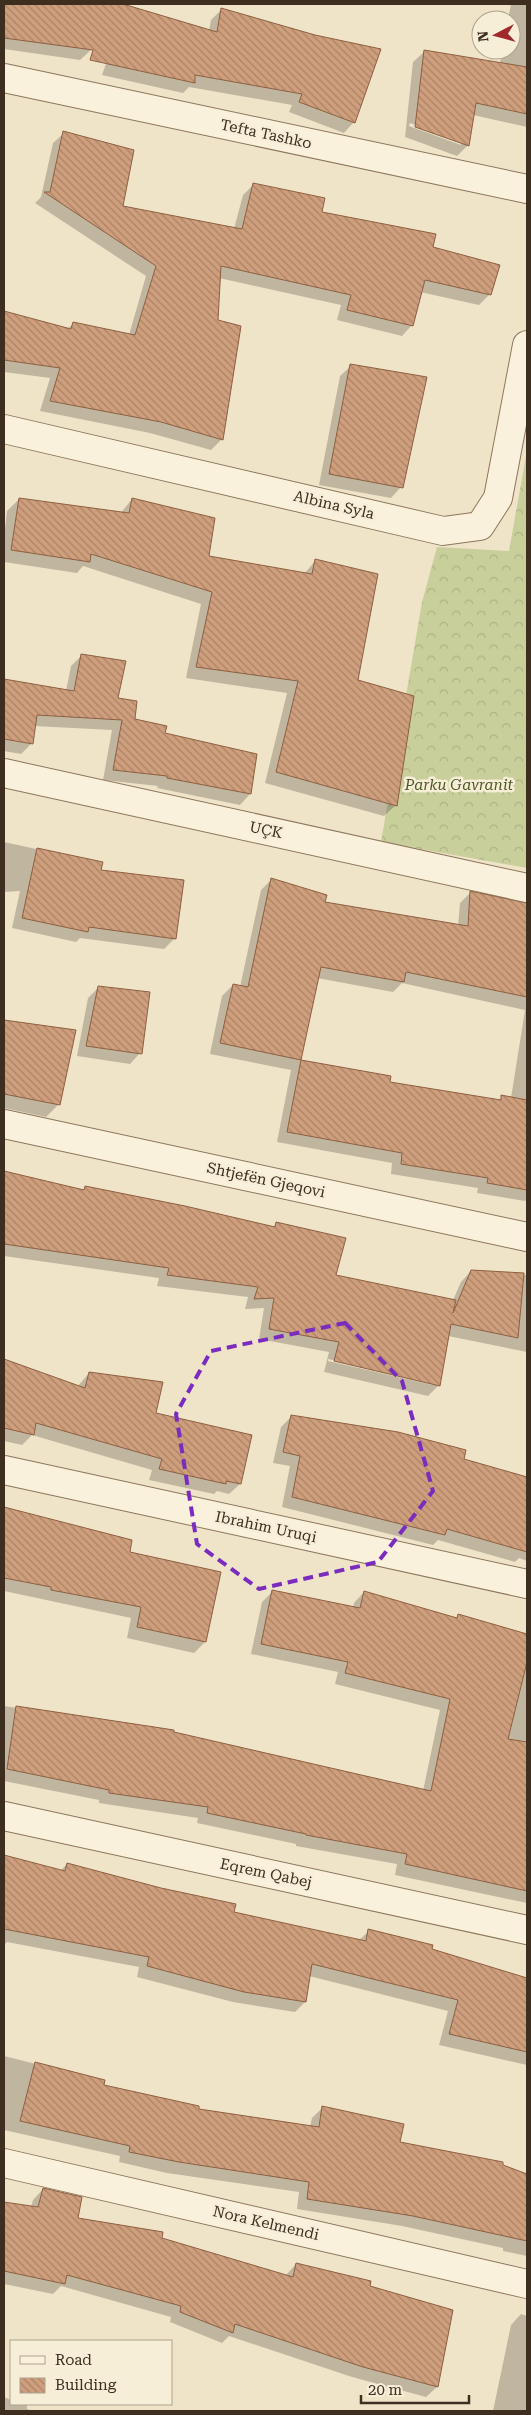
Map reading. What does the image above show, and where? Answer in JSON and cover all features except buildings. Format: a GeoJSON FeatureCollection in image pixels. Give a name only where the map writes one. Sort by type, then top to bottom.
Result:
{"type":"FeatureCollection","features":[{"type":"Feature","properties":{"kind":"street","name":"Tefta Tashko"},"geometry":{"type":"LineString","coordinates":[[4,78],[527,190]]}},
{"type":"Feature","properties":{"kind":"street","name":"Albina Syla"},"geometry":{"type":"LineString","coordinates":[[4,429],[443,531],[480,526],[498,498],[527,345]]}},
{"type":"Feature","properties":{"kind":"street","name":"UÇK"},"geometry":{"type":"LineString","coordinates":[[4,773],[527,888]]}},
{"type":"Feature","properties":{"kind":"street","name":"Shtjefën Gjeqovi"},"geometry":{"type":"LineString","coordinates":[[4,1124],[527,1237]]}},
{"type":"Feature","properties":{"kind":"street","name":"Ibrahim Uruqi"},"geometry":{"type":"LineString","coordinates":[[4,1470],[527,1584]]}},
{"type":"Feature","properties":{"kind":"street","name":"Eqrem Qabej"},"geometry":{"type":"LineString","coordinates":[[4,1816],[527,1930]]}},
{"type":"Feature","properties":{"kind":"street","name":"Nora Kelmendi"},"geometry":{"type":"LineString","coordinates":[[4,2162],[527,2284]]}},
{"type":"Feature","properties":{"kind":"highlighted area"},"geometry":{"type":"Polygon","coordinates":[[[345,1323],[402,1381],[433,1491],[378,1562],[259,1589],[197,1544],[176,1414],[211,1351],[345,1323]]]}},
{"type":"Feature","properties":{"kind":"green space","name":"Parku Gavranit"},"geometry":{"type":"Polygon","coordinates":[[[527,450],[527,868],[381,842],[422,602],[437,547],[509,551],[527,450]]]}}]}
